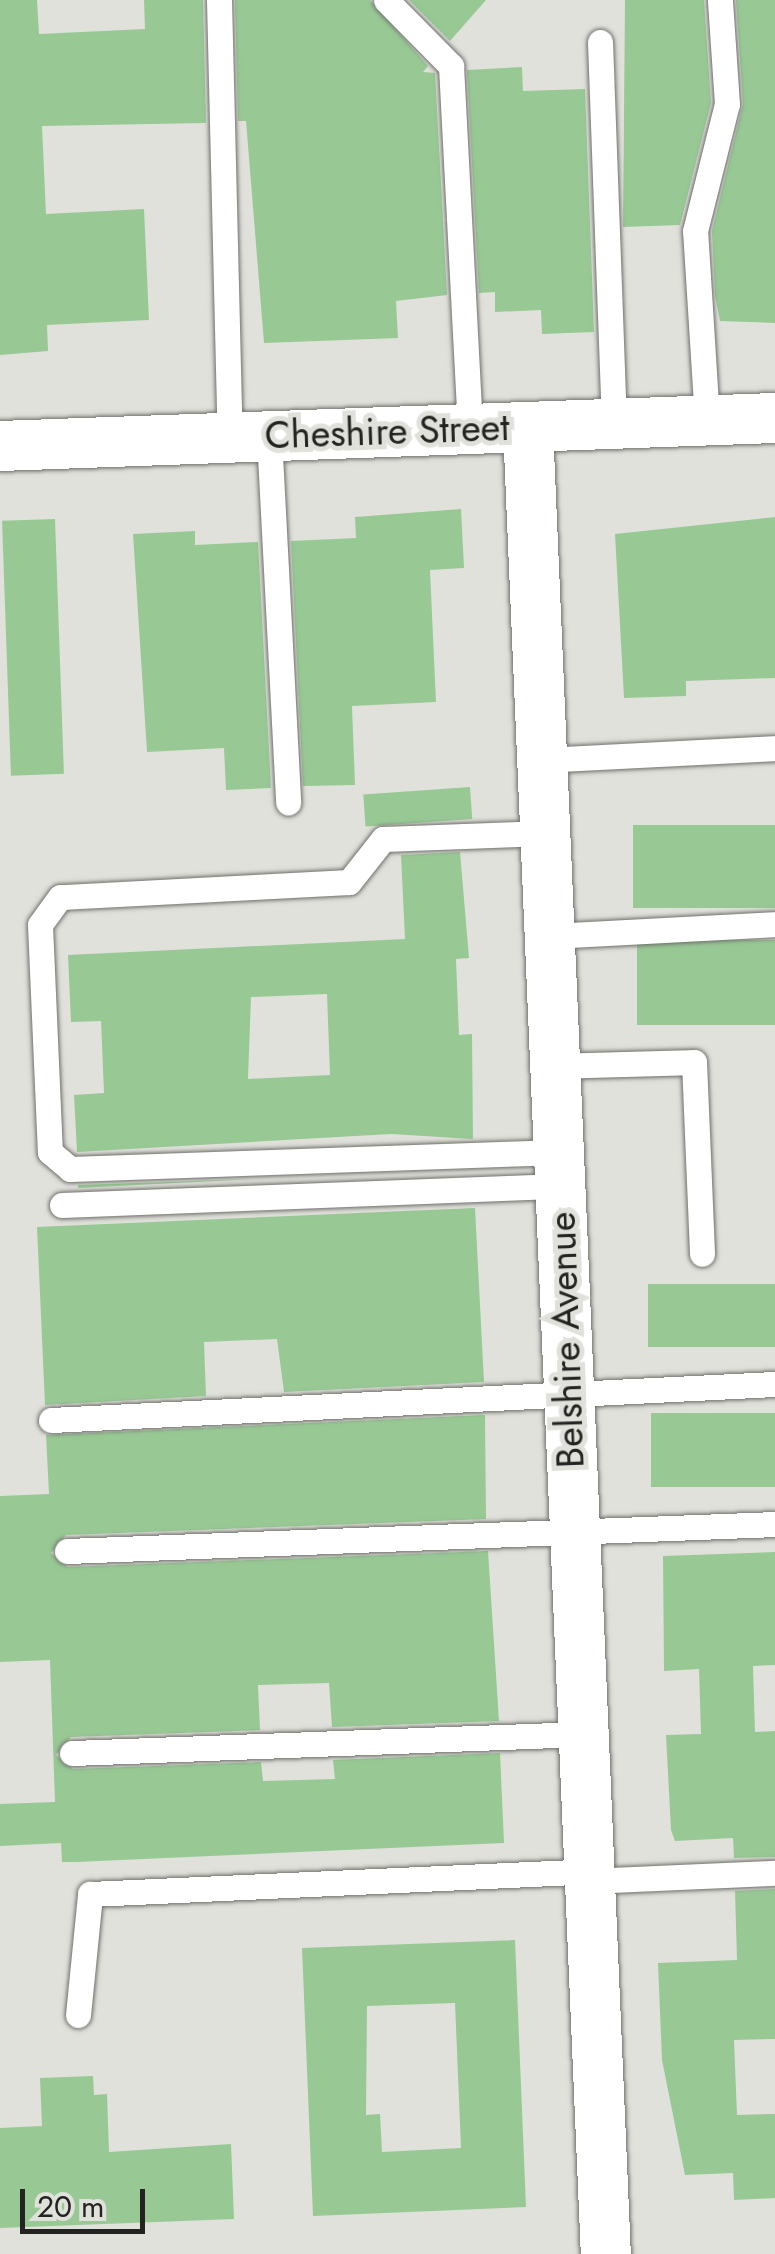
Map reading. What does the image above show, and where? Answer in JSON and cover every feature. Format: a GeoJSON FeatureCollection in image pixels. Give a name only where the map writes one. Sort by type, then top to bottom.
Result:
{"type":"FeatureCollection","features":[{"type":"Feature","properties":{"kind":"street","name":"Cheshire Street"},"geometry":{"type":"LineString","coordinates":[[0,446],[775,418]]}},
{"type":"Feature","properties":{"kind":"street","name":"Belshire Avenue"},"geometry":{"type":"LineString","coordinates":[[528,427],[606,2254]]}},
{"type":"Feature","properties":{"kind":"lane"},"geometry":{"type":"LineString","coordinates":[[218,0],[250,436],[288,803]]}},
{"type":"Feature","properties":{"kind":"lane"},"geometry":{"type":"LineString","coordinates":[[386,0],[451,66],[470,429]]}},
{"type":"Feature","properties":{"kind":"lane"},"geometry":{"type":"LineString","coordinates":[[707,420],[695,231],[727,104],[720,0]]}},
{"type":"Feature","properties":{"kind":"lane"},"geometry":{"type":"LineString","coordinates":[[600,42],[614,424]]}},
{"type":"Feature","properties":{"kind":"lane"},"geometry":{"type":"LineString","coordinates":[[542,760],[775,748]]}},
{"type":"Feature","properties":{"kind":"lane"},"geometry":{"type":"LineString","coordinates":[[544,832],[383,839],[349,882],[60,897],[40,925],[40,944],[50,1152],[70,1170],[559,1169]]}},
{"type":"Feature","properties":{"kind":"lane"},"geometry":{"type":"LineString","coordinates":[[549,936],[775,924]]}},
{"type":"Feature","properties":{"kind":"lane"},"geometry":{"type":"LineString","coordinates":[[555,1066],[694,1062],[702,1254]]}},
{"type":"Feature","properties":{"kind":"lane"},"geometry":{"type":"LineString","coordinates":[[62,1205],[559,1169]]}},
{"type":"Feature","properties":{"kind":"lane"},"geometry":{"type":"LineString","coordinates":[[51,1420],[775,1384]]}},
{"type":"Feature","properties":{"kind":"lane"},"geometry":{"type":"LineString","coordinates":[[67,1551],[775,1524]]}},
{"type":"Feature","properties":{"kind":"lane"},"geometry":{"type":"LineString","coordinates":[[72,1754],[582,1734]]}},
{"type":"Feature","properties":{"kind":"lane"},"geometry":{"type":"LineString","coordinates":[[78,2015],[90,1894],[589,1876],[775,1874]]}},
{"type":"Feature","properties":{"kind":"building"},"geometry":{"type":"Polygon","coordinates":[[[0,0],[37,0],[39,34],[145,29],[144,0],[203,0],[206,123],[42,126],[46,214],[144,209],[149,320],[47,325],[48,351],[0,355],[0,0]]]}},
{"type":"Feature","properties":{"kind":"building"},"geometry":{"type":"Polygon","coordinates":[[[235,0],[370,0],[428,66],[423,72],[435,73],[447,295],[396,301],[398,338],[264,343],[246,121],[238,121],[235,0]]]}},
{"type":"Feature","properties":{"kind":"building"},"geometry":{"type":"Polygon","coordinates":[[[409,0],[486,0],[450,41],[409,0]]]}},
{"type":"Feature","properties":{"kind":"building"},"geometry":{"type":"Polygon","coordinates":[[[625,0],[704,0],[711,103],[680,225],[623,227],[625,0]]]}},
{"type":"Feature","properties":{"kind":"building"},"geometry":{"type":"Polygon","coordinates":[[[736,0],[775,0],[775,323],[720,321],[715,295],[712,231],[743,104],[736,0]]]}},
{"type":"Feature","properties":{"kind":"building"},"geometry":{"type":"Polygon","coordinates":[[[522,67],[523,91],[585,89],[594,332],[542,334],[541,310],[495,312],[495,292],[479,293],[467,70],[522,67]]]}},
{"type":"Feature","properties":{"kind":"building"},"geometry":{"type":"Polygon","coordinates":[[[461,509],[464,568],[430,570],[436,702],[352,706],[355,785],[303,786],[291,541],[356,538],[355,517],[461,509]]]}},
{"type":"Feature","properties":{"kind":"building"},"geometry":{"type":"Polygon","coordinates":[[[775,517],[775,678],[686,681],[686,696],[624,698],[615,534],[775,517]]]}},
{"type":"Feature","properties":{"kind":"building"},"geometry":{"type":"Polygon","coordinates":[[[55,519],[64,774],[11,776],[2,521],[55,519]]]}},
{"type":"Feature","properties":{"kind":"building"},"geometry":{"type":"Polygon","coordinates":[[[195,531],[195,545],[258,542],[271,788],[226,790],[224,748],[147,752],[133,534],[195,531]]]}},
{"type":"Feature","properties":{"kind":"building"},"geometry":{"type":"Polygon","coordinates":[[[470,787],[472,819],[365,826],[363,794],[470,787]]]}},
{"type":"Feature","properties":{"kind":"building"},"geometry":{"type":"Polygon","coordinates":[[[633,825],[775,825],[775,908],[633,908],[633,825]]]}},
{"type":"Feature","properties":{"kind":"building"},"geometry":{"type":"Polygon","coordinates":[[[460,852],[469,958],[456,959],[459,1035],[472,1034],[473,1139],[391,1134],[77,1152],[74,1095],[104,1093],[101,1021],[71,1022],[68,955],[405,939],[401,855],[460,852]],[[327,994],[251,997],[248,1079],[330,1075],[327,994]]]}},
{"type":"Feature","properties":{"kind":"building"},"geometry":{"type":"Polygon","coordinates":[[[637,940],[775,940],[775,1025],[637,1025],[637,940]]]}},
{"type":"Feature","properties":{"kind":"building"},"geometry":{"type":"Polygon","coordinates":[[[254,1179],[78,1188],[78,1185],[254,1179]]]}},
{"type":"Feature","properties":{"kind":"building"},"geometry":{"type":"Polygon","coordinates":[[[475,1208],[484,1382],[284,1392],[277,1339],[204,1342],[206,1396],[45,1405],[37,1227],[475,1208]]]}},
{"type":"Feature","properties":{"kind":"building"},"geometry":{"type":"Polygon","coordinates":[[[648,1284],[775,1284],[775,1347],[648,1347],[648,1284]]]}},
{"type":"Feature","properties":{"kind":"building"},"geometry":{"type":"Polygon","coordinates":[[[651,1413],[775,1413],[775,1487],[651,1487],[651,1413]]]}},
{"type":"Feature","properties":{"kind":"building"},"geometry":{"type":"Polygon","coordinates":[[[485,1415],[486,1519],[66,1535],[51,1553],[68,1567],[488,1551],[499,1721],[332,1727],[329,1683],[258,1685],[260,1730],[71,1737],[56,1755],[73,1769],[261,1762],[263,1781],[335,1779],[333,1760],[500,1753],[504,1843],[76,1862],[62,1862],[61,1843],[0,1846],[0,1804],[55,1802],[50,1660],[0,1662],[0,1496],[49,1494],[46,1435],[485,1415]]]}},
{"type":"Feature","properties":{"kind":"building"},"geometry":{"type":"Polygon","coordinates":[[[775,1552],[775,1665],[753,1666],[755,1732],[775,1731],[775,1857],[734,1858],[733,1838],[675,1841],[671,1830],[666,1735],[701,1734],[699,1669],[664,1671],[663,1556],[775,1552]]]}},
{"type":"Feature","properties":{"kind":"building"},"geometry":{"type":"Polygon","coordinates":[[[775,1889],[775,2039],[734,2040],[737,2115],[775,2114],[775,2198],[734,2200],[733,2173],[685,2175],[662,2060],[658,1963],[737,1960],[735,1891],[775,1889]]]}},
{"type":"Feature","properties":{"kind":"building"},"geometry":{"type":"Polygon","coordinates":[[[515,1940],[526,2207],[313,2216],[302,1948],[515,1940]],[[455,2003],[367,2006],[366,2115],[380,2114],[382,2152],[461,2148],[455,2003]]]}},
{"type":"Feature","properties":{"kind":"building"},"geometry":{"type":"Polygon","coordinates":[[[93,2076],[94,2095],[107,2094],[109,2152],[231,2144],[234,2219],[0,2228],[0,2128],[42,2126],[40,2078],[93,2076]]]}}]}
